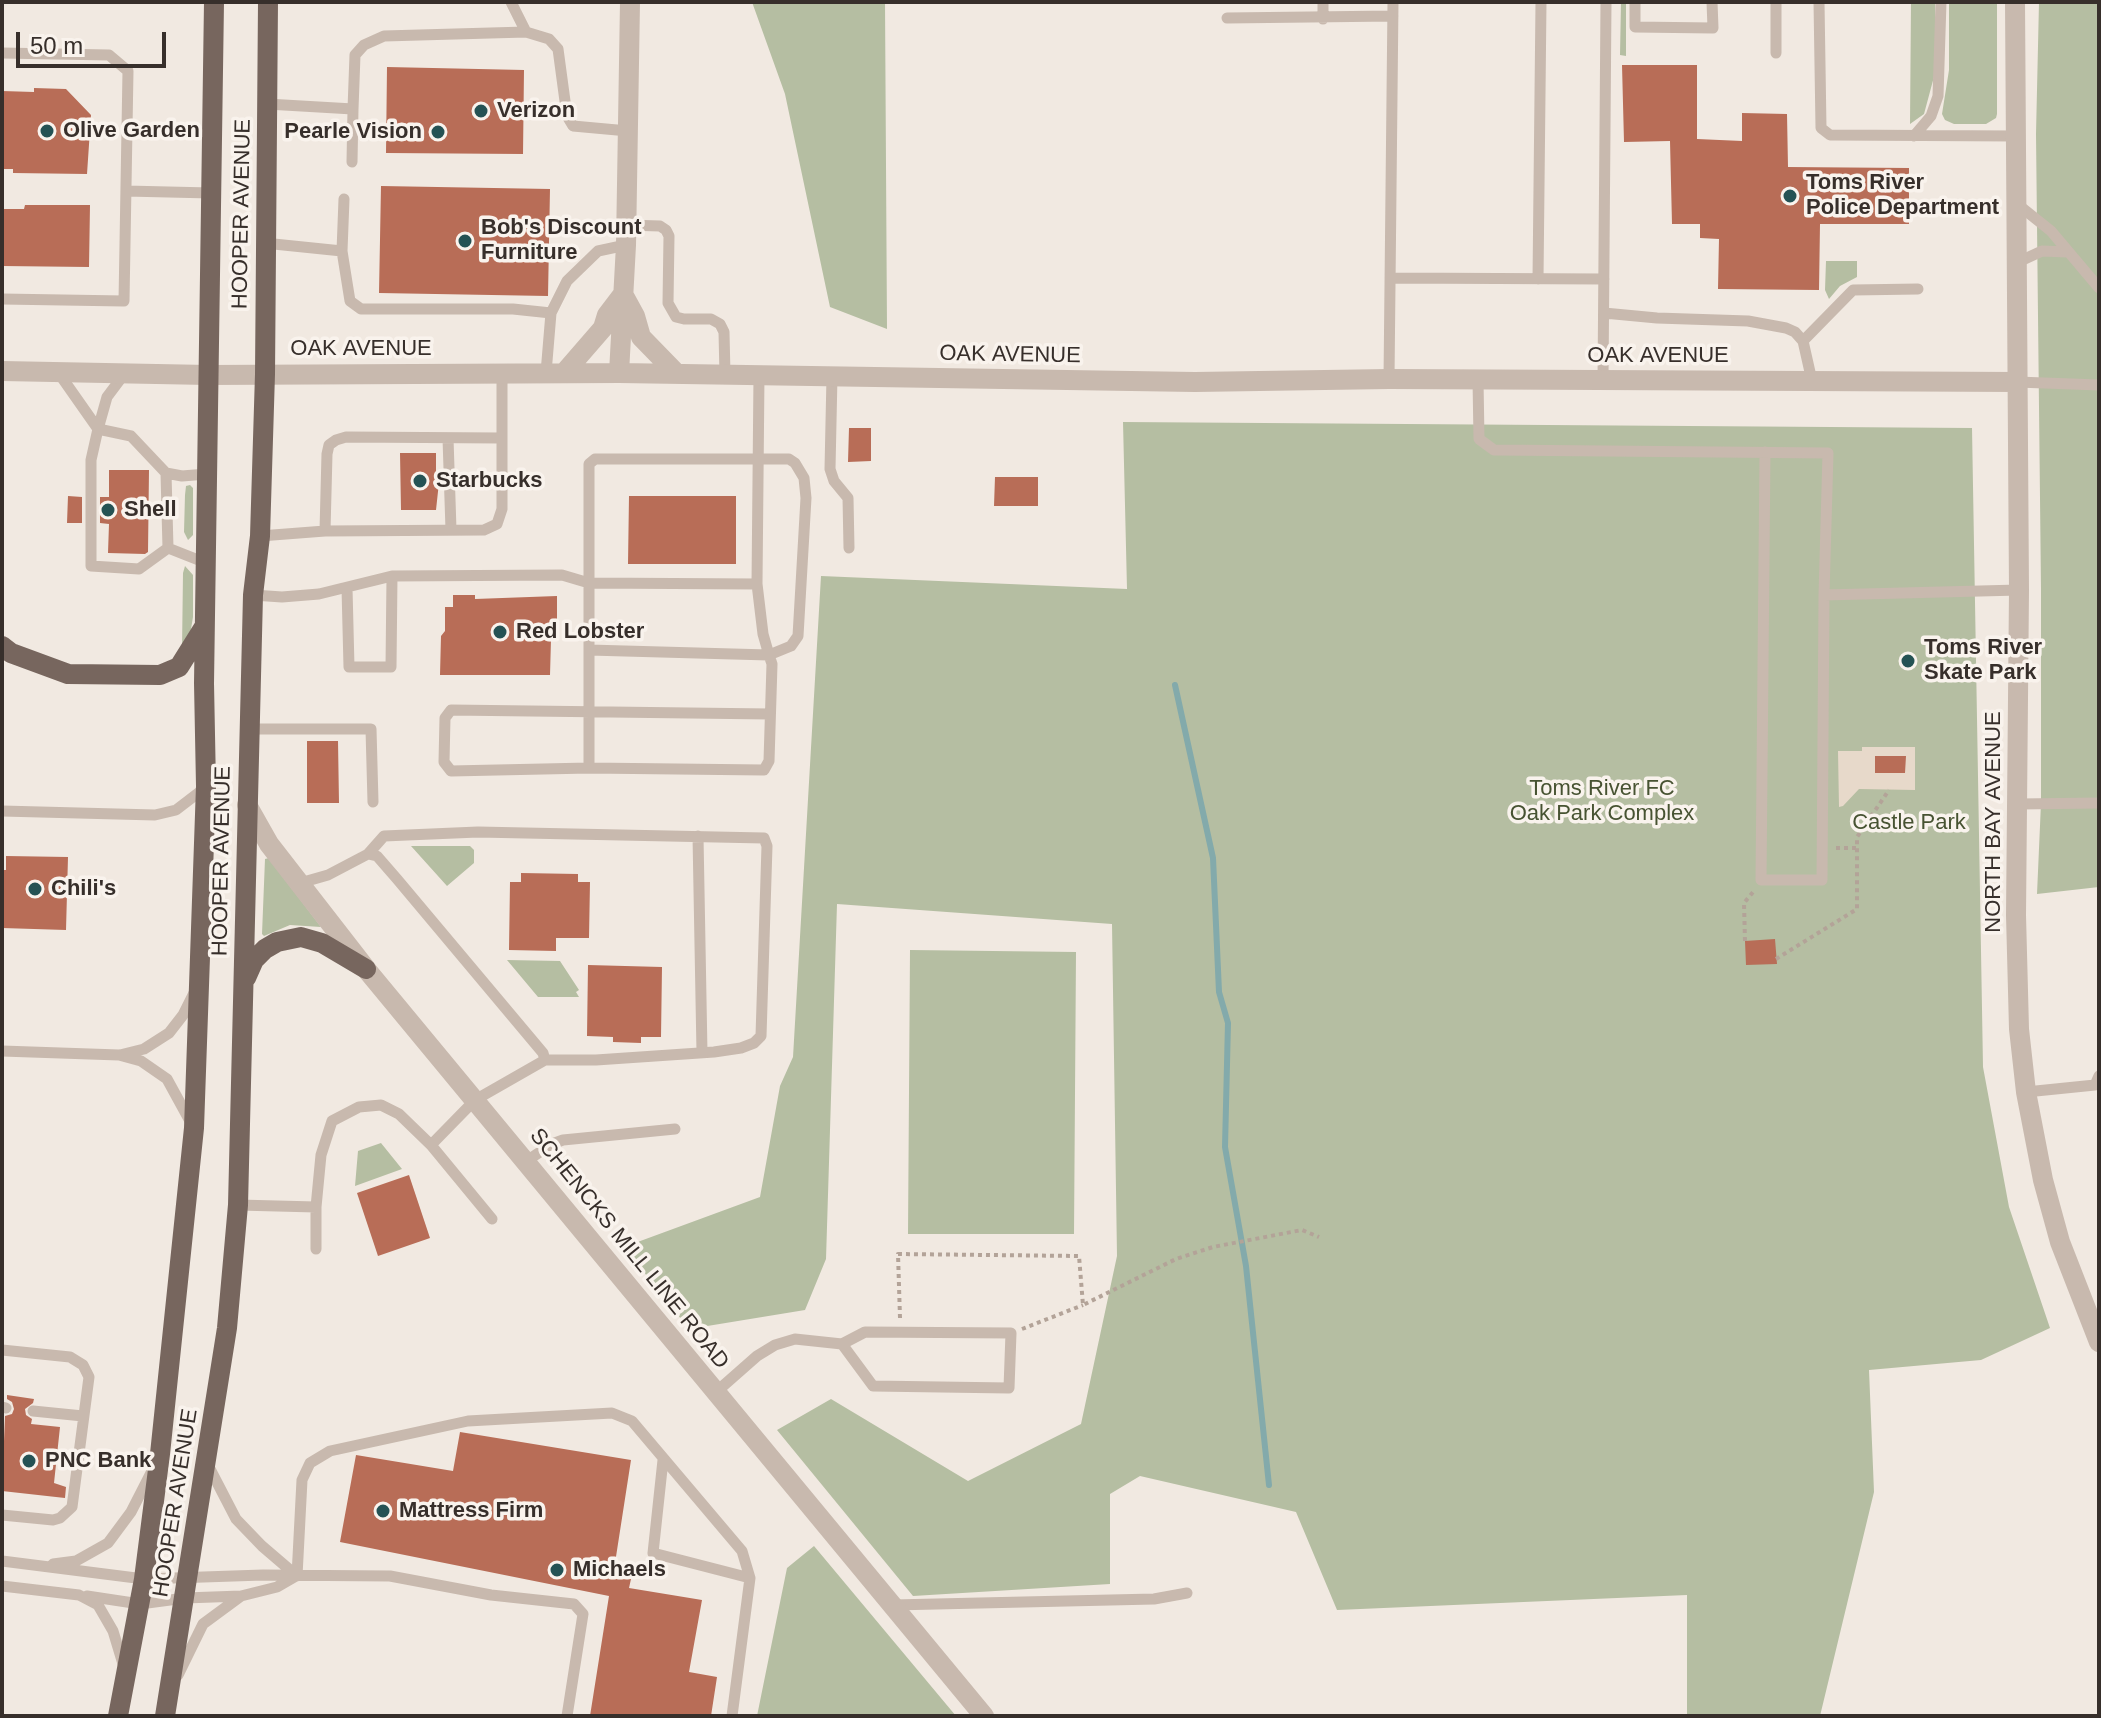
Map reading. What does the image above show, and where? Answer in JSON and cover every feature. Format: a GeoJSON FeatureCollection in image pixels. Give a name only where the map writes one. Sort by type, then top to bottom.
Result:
{"type":"FeatureCollection","features":[{"type":"Feature","properties":{"kind":"main road"},"geometry":{"type":"LineString","coordinates":[[202,2],[213,44]]}},
{"type":"Feature","properties":{"kind":"main road","name":"HOOPER AVENUE"},"geometry":{"type":"LineString","coordinates":[[118,1716],[144,1579],[194,1128],[206,786],[214,2]]}},
{"type":"Feature","properties":{"kind":"main road","name":"HOOPER AVENUE"},"geometry":{"type":"LineString","coordinates":[[165,1716],[227,1328],[238,1205],[253,595],[260,536],[265,374],[268,2]]}},
{"type":"Feature","properties":{"kind":"main road"},"geometry":{"type":"LineString","coordinates":[[268,32],[280,2]]}},
{"type":"Feature","properties":{"kind":"main road"},"geometry":{"type":"LineString","coordinates":[[2,646],[11,653],[68,674],[160,675],[179,667],[206,624]]}},
{"type":"Feature","properties":{"kind":"main road"},"geometry":{"type":"LineString","coordinates":[[244,982],[254,960],[265,949],[277,942],[301,937],[322,943],[366,969]]}},
{"type":"Feature","properties":{"kind":"street"},"geometry":{"type":"LineString","coordinates":[[619,373],[626,235],[630,2]]}},
{"type":"Feature","properties":{"kind":"street","name":"NORTH BAY AVENUE"},"geometry":{"type":"LineString","coordinates":[[2015,2],[2019,1029],[2026,1092],[2043,1180],[2060,1242],[2099,1342]]}},
{"type":"Feature","properties":{"kind":"street"},"geometry":{"type":"LineString","coordinates":[[555,373],[603,328],[607,315],[623,294]]}},
{"type":"Feature","properties":{"kind":"street"},"geometry":{"type":"LineString","coordinates":[[623,294],[635,316],[641,337],[677,374]]}},
{"type":"Feature","properties":{"kind":"street","name":"OAK AVENUE"},"geometry":{"type":"LineString","coordinates":[[2,371],[208,375],[619,373],[1195,382],[1389,379],[2017,382]]}},
{"type":"Feature","properties":{"kind":"street","name":"SCHENCKS MILL LINE ROAD"},"geometry":{"type":"LineString","coordinates":[[247,805],[269,844],[366,969],[984,1716]]}},
{"type":"Feature","properties":{"kind":"lane"},"geometry":{"type":"LineString","coordinates":[[511,2],[526,32]]}},
{"type":"Feature","properties":{"kind":"lane"},"geometry":{"type":"LineString","coordinates":[[1323,2],[1323,19]]}},
{"type":"Feature","properties":{"kind":"lane"},"geometry":{"type":"LineString","coordinates":[[1389,379],[1393,2]]}},
{"type":"Feature","properties":{"kind":"lane"},"geometry":{"type":"LineString","coordinates":[[1538,279],[1541,2]]}},
{"type":"Feature","properties":{"kind":"lane"},"geometry":{"type":"LineString","coordinates":[[1603,380],[1606,2]]}},
{"type":"Feature","properties":{"kind":"lane"},"geometry":{"type":"LineString","coordinates":[[1635,2],[1635,27],[1713,28],[1712,2]]}},
{"type":"Feature","properties":{"kind":"lane"},"geometry":{"type":"LineString","coordinates":[[1776,2],[1776,53]]}},
{"type":"Feature","properties":{"kind":"lane"},"geometry":{"type":"LineString","coordinates":[[1819,2],[1821,128],[1830,135],[2015,136]]}},
{"type":"Feature","properties":{"kind":"lane"},"geometry":{"type":"LineString","coordinates":[[1914,136],[1931,116],[1938,96],[1941,2]]}},
{"type":"Feature","properties":{"kind":"lane"},"geometry":{"type":"LineString","coordinates":[[1227,18],[1393,16]]}},
{"type":"Feature","properties":{"kind":"lane"},"geometry":{"type":"LineString","coordinates":[[352,162],[355,55],[364,45],[384,36],[526,32],[549,39],[558,49],[567,116],[573,126],[628,131]]}},
{"type":"Feature","properties":{"kind":"lane"},"geometry":{"type":"LineString","coordinates":[[2,53],[109,55],[128,71],[124,301],[2,299]]}},
{"type":"Feature","properties":{"kind":"lane"},"geometry":{"type":"LineString","coordinates":[[267,104],[353,109]]}},
{"type":"Feature","properties":{"kind":"lane"},"geometry":{"type":"LineString","coordinates":[[126,191],[211,193]]}},
{"type":"Feature","properties":{"kind":"lane"},"geometry":{"type":"LineString","coordinates":[[344,199],[342,251],[350,301],[361,309],[513,309],[551,313]]}},
{"type":"Feature","properties":{"kind":"lane"},"geometry":{"type":"LineString","coordinates":[[2015,202],[2051,231],[2099,288]]}},
{"type":"Feature","properties":{"kind":"lane"},"geometry":{"type":"LineString","coordinates":[[555,373],[551,313],[567,281],[598,251],[626,235],[660,226],[669,236],[668,303],[676,317],[711,319],[720,324],[724,332],[725,375]]}},
{"type":"Feature","properties":{"kind":"lane"},"geometry":{"type":"LineString","coordinates":[[264,243],[342,251]]}},
{"type":"Feature","properties":{"kind":"lane"},"geometry":{"type":"LineString","coordinates":[[2016,263],[2042,251],[2067,252]]}},
{"type":"Feature","properties":{"kind":"lane"},"geometry":{"type":"LineString","coordinates":[[1390,278],[1604,279]]}},
{"type":"Feature","properties":{"kind":"lane"},"geometry":{"type":"LineString","coordinates":[[1803,341],[1853,290],[1918,289]]}},
{"type":"Feature","properties":{"kind":"lane"},"geometry":{"type":"LineString","coordinates":[[1604,313],[1768,323],[1795,332],[1803,341],[1812,381]]}},
{"type":"Feature","properties":{"kind":"lane"},"geometry":{"type":"LineString","coordinates":[[58,372],[98,429],[131,436],[166,473],[182,476],[207,474]]}},
{"type":"Feature","properties":{"kind":"lane"},"geometry":{"type":"LineString","coordinates":[[126,373],[107,397],[91,460],[91,566],[139,569],[168,548]]}},
{"type":"Feature","properties":{"kind":"lane"},"geometry":{"type":"LineString","coordinates":[[260,536],[325,531],[484,530],[497,524],[502,509],[502,373]]}},
{"type":"Feature","properties":{"kind":"lane"},"geometry":{"type":"LineString","coordinates":[[759,375],[757,584],[763,634],[772,664],[769,761],[764,770],[589,768],[451,771],[444,762],[445,718],[451,710],[770,714]]}},
{"type":"Feature","properties":{"kind":"lane"},"geometry":{"type":"LineString","coordinates":[[832,376],[830,469],[849,504],[849,548]]}},
{"type":"Feature","properties":{"kind":"lane"},"geometry":{"type":"LineString","coordinates":[[1478,380],[1479,439],[1494,450],[1765,452],[1828,453],[1822,880],[1761,880],[1765,452]]}},
{"type":"Feature","properties":{"kind":"lane"},"geometry":{"type":"LineString","coordinates":[[2017,382],[2099,385]]}},
{"type":"Feature","properties":{"kind":"lane"},"geometry":{"type":"LineString","coordinates":[[325,531],[329,445],[346,437],[501,438]]}},
{"type":"Feature","properties":{"kind":"lane"},"geometry":{"type":"LineString","coordinates":[[448,438],[451,530]]}},
{"type":"Feature","properties":{"kind":"lane"},"geometry":{"type":"LineString","coordinates":[[589,650],[769,655],[791,646],[798,636],[806,498],[804,478],[795,463],[789,459],[758,458],[595,459],[589,464],[589,583],[589,650],[589,768]]}},
{"type":"Feature","properties":{"kind":"lane"},"geometry":{"type":"LineString","coordinates":[[166,473],[168,548]]}},
{"type":"Feature","properties":{"kind":"lane"},"geometry":{"type":"LineString","coordinates":[[168,548],[206,563]]}},
{"type":"Feature","properties":{"kind":"lane"},"geometry":{"type":"LineString","coordinates":[[253,595],[307,595],[392,576],[562,575],[589,583],[757,584]]}},
{"type":"Feature","properties":{"kind":"lane"},"geometry":{"type":"LineString","coordinates":[[347,588],[349,667],[391,667],[392,576]]}},
{"type":"Feature","properties":{"kind":"lane"},"geometry":{"type":"LineString","coordinates":[[1824,595],[2019,590]]}},
{"type":"Feature","properties":{"kind":"lane"},"geometry":{"type":"LineString","coordinates":[[249,729],[371,729],[373,802]]}},
{"type":"Feature","properties":{"kind":"lane"},"geometry":{"type":"LineString","coordinates":[[2,811],[155,815],[176,810],[206,786]]}},
{"type":"Feature","properties":{"kind":"lane"},"geometry":{"type":"LineString","coordinates":[[2019,804],[2099,803]]}},
{"type":"Feature","properties":{"kind":"lane"},"geometry":{"type":"LineString","coordinates":[[300,883],[328,875],[368,854],[384,836],[478,832],[764,838],[767,846],[761,1036],[754,1043],[741,1048],[702,1053],[545,1060],[475,1100],[431,1145]]}},
{"type":"Feature","properties":{"kind":"lane"},"geometry":{"type":"LineString","coordinates":[[698,836],[702,1053]]}},
{"type":"Feature","properties":{"kind":"lane"},"geometry":{"type":"LineString","coordinates":[[368,854],[377,856],[543,1053],[545,1060]]}},
{"type":"Feature","properties":{"kind":"lane"},"geometry":{"type":"LineString","coordinates":[[119,1055],[144,1049],[169,1033],[183,1015],[200,982]]}},
{"type":"Feature","properties":{"kind":"lane"},"geometry":{"type":"LineString","coordinates":[[2,1051],[119,1055],[141,1061],[167,1079],[194,1128]]}},
{"type":"Feature","properties":{"kind":"lane"},"geometry":{"type":"LineString","coordinates":[[2026,1092],[2095,1085],[2099,1076]]}},
{"type":"Feature","properties":{"kind":"lane"},"geometry":{"type":"LineString","coordinates":[[316,1249],[321,1155],[332,1121],[359,1107],[381,1105],[399,1114],[431,1145],[492,1219]]}},
{"type":"Feature","properties":{"kind":"lane"},"geometry":{"type":"LineString","coordinates":[[525,1162],[563,1140],[675,1129]]}},
{"type":"Feature","properties":{"kind":"lane"},"geometry":{"type":"LineString","coordinates":[[238,1205],[316,1207]]}},
{"type":"Feature","properties":{"kind":"lane"},"geometry":{"type":"LineString","coordinates":[[715,1393],[757,1356],[775,1345],[795,1339],[842,1344],[865,1332],[1011,1333],[1009,1388],[873,1386],[842,1344]]}},
{"type":"Feature","properties":{"kind":"lane"},"geometry":{"type":"LineString","coordinates":[[2,1350],[70,1357],[83,1365],[89,1377],[72,1507],[53,1520],[2,1515]]}},
{"type":"Feature","properties":{"kind":"lane"},"geometry":{"type":"LineString","coordinates":[[33,1411],[83,1416]]}},
{"type":"Feature","properties":{"kind":"lane"},"geometry":{"type":"LineString","coordinates":[[297,1576],[302,1480],[310,1463],[330,1451],[468,1421],[612,1413],[632,1421],[742,1551],[750,1578],[732,1716]]}},
{"type":"Feature","properties":{"kind":"lane"},"geometry":{"type":"LineString","coordinates":[[36,1566],[76,1561],[108,1543],[131,1512],[160,1454]]}},
{"type":"Feature","properties":{"kind":"lane"},"geometry":{"type":"LineString","coordinates":[[663,1460],[653,1553],[750,1578]]}},
{"type":"Feature","properties":{"kind":"lane"},"geometry":{"type":"LineString","coordinates":[[207,1463],[236,1519],[297,1576]]}},
{"type":"Feature","properties":{"kind":"lane"},"geometry":{"type":"LineString","coordinates":[[2,1561],[144,1579],[390,1576],[491,1595],[574,1604],[583,1614],[567,1716]]}},
{"type":"Feature","properties":{"kind":"lane"},"geometry":{"type":"LineString","coordinates":[[2,1586],[140,1604],[185,1598],[241,1596],[277,1587],[297,1576]]}},
{"type":"Feature","properties":{"kind":"lane"},"geometry":{"type":"LineString","coordinates":[[893,1605],[1154,1599],[1187,1593]]}},
{"type":"Feature","properties":{"kind":"lane"},"geometry":{"type":"LineString","coordinates":[[79,1595],[98,1605],[113,1631],[125,1670]]}},
{"type":"Feature","properties":{"kind":"lane"},"geometry":{"type":"LineString","coordinates":[[169,1693],[203,1624],[241,1596]]}},
{"type":"Feature","properties":{"kind":"path"},"geometry":{"type":"LineString","coordinates":[[1776,959],[1857,909],[1857,837],[1889,790]]}},
{"type":"Feature","properties":{"kind":"path"},"geometry":{"type":"LineString","coordinates":[[1745,941],[1744,903],[1761,880]]}},
{"type":"Feature","properties":{"kind":"path"},"geometry":{"type":"LineString","coordinates":[[1011,1333],[1083,1305],[1176,1259],[1213,1247],[1302,1230],[1319,1237]]}},
{"type":"Feature","properties":{"kind":"path"},"geometry":{"type":"LineString","coordinates":[[901,1332],[898,1254],[1079,1256],[1083,1305]]}},
{"type":"Feature","properties":{"kind":"green space"},"geometry":{"type":"Polygon","coordinates":[[[752,2],[885,2],[887,329],[830,307],[785,94],[752,2]]]}},
{"type":"Feature","properties":{"kind":"green space"},"geometry":{"type":"Polygon","coordinates":[[[1621,2],[1626,4],[1626,56],[1620,55],[1621,2]]]}},
{"type":"Feature","properties":{"kind":"green space"},"geometry":{"type":"Polygon","coordinates":[[[1911,2],[1935,2],[1935,73],[1924,114],[1910,124],[1911,2]]]}},
{"type":"Feature","properties":{"kind":"green space"},"geometry":{"type":"Polygon","coordinates":[[[1949,2],[1997,2],[1997,114],[1986,124],[1954,124],[1945,120],[1942,114],[1949,70],[1949,2]]]}},
{"type":"Feature","properties":{"kind":"green space"},"geometry":{"type":"Polygon","coordinates":[[[2039,2],[2099,2],[2099,887],[2037,894],[2041,803],[2036,134],[2039,2]]]}},
{"type":"Feature","properties":{"kind":"green space"},"geometry":{"type":"Polygon","coordinates":[[[1826,261],[1857,261],[1857,277],[1840,286],[1829,299],[1825,290],[1826,261]]]}},
{"type":"Feature","properties":{"kind":"green space","name":"Toms River FC Oak Park Complex"},"geometry":{"type":"Polygon","coordinates":[[[1123,422],[1972,428],[1983,1067],[2009,1207],[2050,1328],[1981,1360],[1869,1370],[1874,1492],[1820,1716],[1687,1716],[1687,1595],[1337,1610],[1296,1512],[1140,1476],[1110,1494],[1110,1584],[913,1596],[777,1430],[831,1399],[968,1481],[1081,1424],[1117,1256],[1112,924],[837,904],[826,1259],[805,1310],[689,1329],[624,1247],[760,1197],[780,1086],[793,1057],[821,576],[1127,589],[1123,422]]]}},
{"type":"Feature","properties":{"kind":"green space"},"geometry":{"type":"Polygon","coordinates":[[[186,486],[193,488],[193,535],[188,540],[184,532],[185,495],[186,486]]]}},
{"type":"Feature","properties":{"kind":"green space"},"geometry":{"type":"Polygon","coordinates":[[[185,566],[193,575],[193,617],[190,635],[182,650],[183,573],[185,566]]]}},
{"type":"Feature","properties":{"kind":"green space"},"geometry":{"type":"Polygon","coordinates":[[[411,846],[470,846],[474,850],[474,863],[447,886],[411,846]]]}},
{"type":"Feature","properties":{"kind":"green space"},"geometry":{"type":"Polygon","coordinates":[[[269,858],[321,927],[290,925],[264,936],[262,934],[265,859],[269,858]]]}},
{"type":"Feature","properties":{"kind":"green space"},"geometry":{"type":"Polygon","coordinates":[[[910,950],[1076,952],[1074,1234],[908,1234],[910,950]]]}},
{"type":"Feature","properties":{"kind":"green space"},"geometry":{"type":"Polygon","coordinates":[[[507,960],[560,961],[579,990],[576,992],[579,997],[538,997],[507,960]]]}},
{"type":"Feature","properties":{"kind":"green space"},"geometry":{"type":"Polygon","coordinates":[[[381,1143],[402,1169],[355,1186],[358,1151],[381,1143]]]}},
{"type":"Feature","properties":{"kind":"green space"},"geometry":{"type":"Polygon","coordinates":[[[814,1546],[956,1716],[757,1716],[787,1568],[814,1546]]]}},
{"type":"Feature","properties":{"kind":"shaded area"},"geometry":{"type":"Polygon","coordinates":[[[1862,747],[1915,747],[1915,790],[1859,789],[1839,807],[1838,751],[1862,751],[1862,747]]]}},
{"type":"Feature","properties":{"kind":"building","name":"Toms River Police Department"},"geometry":{"type":"Polygon","coordinates":[[[1622,65],[1697,65],[1697,139],[1742,141],[1742,113],[1787,114],[1788,167],[1909,168],[1909,224],[1820,224],[1819,290],[1718,289],[1719,239],[1700,238],[1700,224],[1672,224],[1670,141],[1624,142],[1622,65]]]}},
{"type":"Feature","properties":{"kind":"building","name":"Verizon"},"geometry":{"type":"Polygon","coordinates":[[[387,67],[524,70],[523,154],[386,153],[387,67]]]}},
{"type":"Feature","properties":{"kind":"building","name":"Olive Garden"},"geometry":{"type":"Polygon","coordinates":[[[34,88],[66,89],[91,115],[87,174],[13,173],[13,169],[2,169],[2,91],[34,92],[34,88]]]}},
{"type":"Feature","properties":{"kind":"building","name":"Bob's Discount Furniture"},"geometry":{"type":"Polygon","coordinates":[[[381,186],[550,189],[548,296],[379,293],[381,186]]]}},
{"type":"Feature","properties":{"kind":"building"},"geometry":{"type":"Polygon","coordinates":[[[25,205],[90,205],[89,267],[2,266],[2,209],[24,209],[25,205]]]}},
{"type":"Feature","properties":{"kind":"building"},"geometry":{"type":"Polygon","coordinates":[[[849,428],[871,428],[871,461],[848,462],[849,428]]]}},
{"type":"Feature","properties":{"kind":"building","name":"Starbucks"},"geometry":{"type":"Polygon","coordinates":[[[400,453],[436,453],[436,472],[440,473],[436,510],[401,510],[400,453]]]}},
{"type":"Feature","properties":{"kind":"building","name":"Shell"},"geometry":{"type":"Polygon","coordinates":[[[109,470],[149,470],[148,552],[145,554],[108,553],[109,524],[100,523],[100,497],[109,497],[109,470]]]}},
{"type":"Feature","properties":{"kind":"building"},"geometry":{"type":"Polygon","coordinates":[[[995,477],[1038,477],[1038,506],[994,506],[995,477]]]}},
{"type":"Feature","properties":{"kind":"building"},"geometry":{"type":"Polygon","coordinates":[[[68,496],[82,497],[82,523],[67,523],[68,496]]]}},
{"type":"Feature","properties":{"kind":"building"},"geometry":{"type":"Polygon","coordinates":[[[629,496],[736,496],[736,564],[628,564],[629,496]]]}},
{"type":"Feature","properties":{"kind":"building","name":"Red Lobster"},"geometry":{"type":"Polygon","coordinates":[[[453,595],[475,595],[475,599],[557,596],[557,639],[551,639],[550,675],[440,675],[445,607],[453,607],[453,595]]]}},
{"type":"Feature","properties":{"kind":"building"},"geometry":{"type":"Polygon","coordinates":[[[307,741],[338,741],[339,803],[307,803],[307,741]]]}},
{"type":"Feature","properties":{"kind":"building"},"geometry":{"type":"Polygon","coordinates":[[[1875,756],[1906,756],[1905,773],[1875,773],[1875,756]]]}},
{"type":"Feature","properties":{"kind":"building","name":"Chili's"},"geometry":{"type":"Polygon","coordinates":[[[6,856],[68,857],[66,930],[2,928],[2,870],[6,870],[6,856]]]}},
{"type":"Feature","properties":{"kind":"building"},"geometry":{"type":"Polygon","coordinates":[[[521,873],[578,874],[578,882],[590,882],[589,938],[556,938],[556,951],[509,950],[510,882],[521,882],[521,873]]]}},
{"type":"Feature","properties":{"kind":"building"},"geometry":{"type":"Polygon","coordinates":[[[1775,939],[1777,964],[1746,965],[1745,941],[1775,939]]]}},
{"type":"Feature","properties":{"kind":"building"},"geometry":{"type":"Polygon","coordinates":[[[588,965],[662,967],[661,1037],[641,1037],[641,1043],[613,1042],[613,1037],[587,1036],[588,965]]]}},
{"type":"Feature","properties":{"kind":"building"},"geometry":{"type":"Polygon","coordinates":[[[409,1175],[430,1238],[378,1256],[357,1193],[409,1175]]]}},
{"type":"Feature","properties":{"kind":"building","name":"PNC Bank"},"geometry":{"type":"Polygon","coordinates":[[[7,1395],[34,1399],[25,1409],[26,1415],[32,1419],[31,1424],[60,1427],[54,1483],[66,1487],[65,1498],[2,1491],[5,1416],[12,1414],[14,1409],[7,1395]]]}},
{"type":"Feature","properties":{"kind":"building"},"geometry":{"type":"Polygon","coordinates":[[[460,1432],[631,1460],[613,1576],[631,1579],[629,1588],[702,1600],[689,1672],[717,1677],[711,1716],[590,1716],[609,1596],[340,1542],[356,1455],[453,1471],[460,1432]]]}},
{"type":"Feature","properties":{"kind":"waterway"},"geometry":{"type":"LineString","coordinates":[[1175,685],[1213,858],[1219,992],[1228,1023],[1225,1147],[1246,1266],[1269,1485]]}},
{"type":"Feature","properties":{"kind":"place","name":"Verizon"},"geometry":{"type":"Point","coordinates":[481,111]}},
{"type":"Feature","properties":{"kind":"place","name":"Olive Garden"},"geometry":{"type":"Point","coordinates":[47,131]}},
{"type":"Feature","properties":{"kind":"place","name":"Pearle Vision"},"geometry":{"type":"Point","coordinates":[438,132]}},
{"type":"Feature","properties":{"kind":"place","name":"Toms River Police Department"},"geometry":{"type":"Point","coordinates":[1790,196]}},
{"type":"Feature","properties":{"kind":"place","name":"Bob's Discount Furniture"},"geometry":{"type":"Point","coordinates":[465,241]}},
{"type":"Feature","properties":{"kind":"place","name":"Starbucks"},"geometry":{"type":"Point","coordinates":[420,481]}},
{"type":"Feature","properties":{"kind":"place","name":"Shell"},"geometry":{"type":"Point","coordinates":[108,510]}},
{"type":"Feature","properties":{"kind":"place","name":"Red Lobster"},"geometry":{"type":"Point","coordinates":[500,632]}},
{"type":"Feature","properties":{"kind":"place","name":"Toms River Skate Park"},"geometry":{"type":"Point","coordinates":[1908,661]}},
{"type":"Feature","properties":{"kind":"place","name":"Chili's"},"geometry":{"type":"Point","coordinates":[35,889]}},
{"type":"Feature","properties":{"kind":"place","name":"PNC Bank"},"geometry":{"type":"Point","coordinates":[29,1461]}},
{"type":"Feature","properties":{"kind":"place","name":"Mattress Firm"},"geometry":{"type":"Point","coordinates":[383,1511]}},
{"type":"Feature","properties":{"kind":"place","name":"Michaels"},"geometry":{"type":"Point","coordinates":[557,1570]}},
{"type":"Feature","properties":{"kind":"park label","name":"Castle Park"},"geometry":{"type":"Point","coordinates":[1909,823]}}]}
